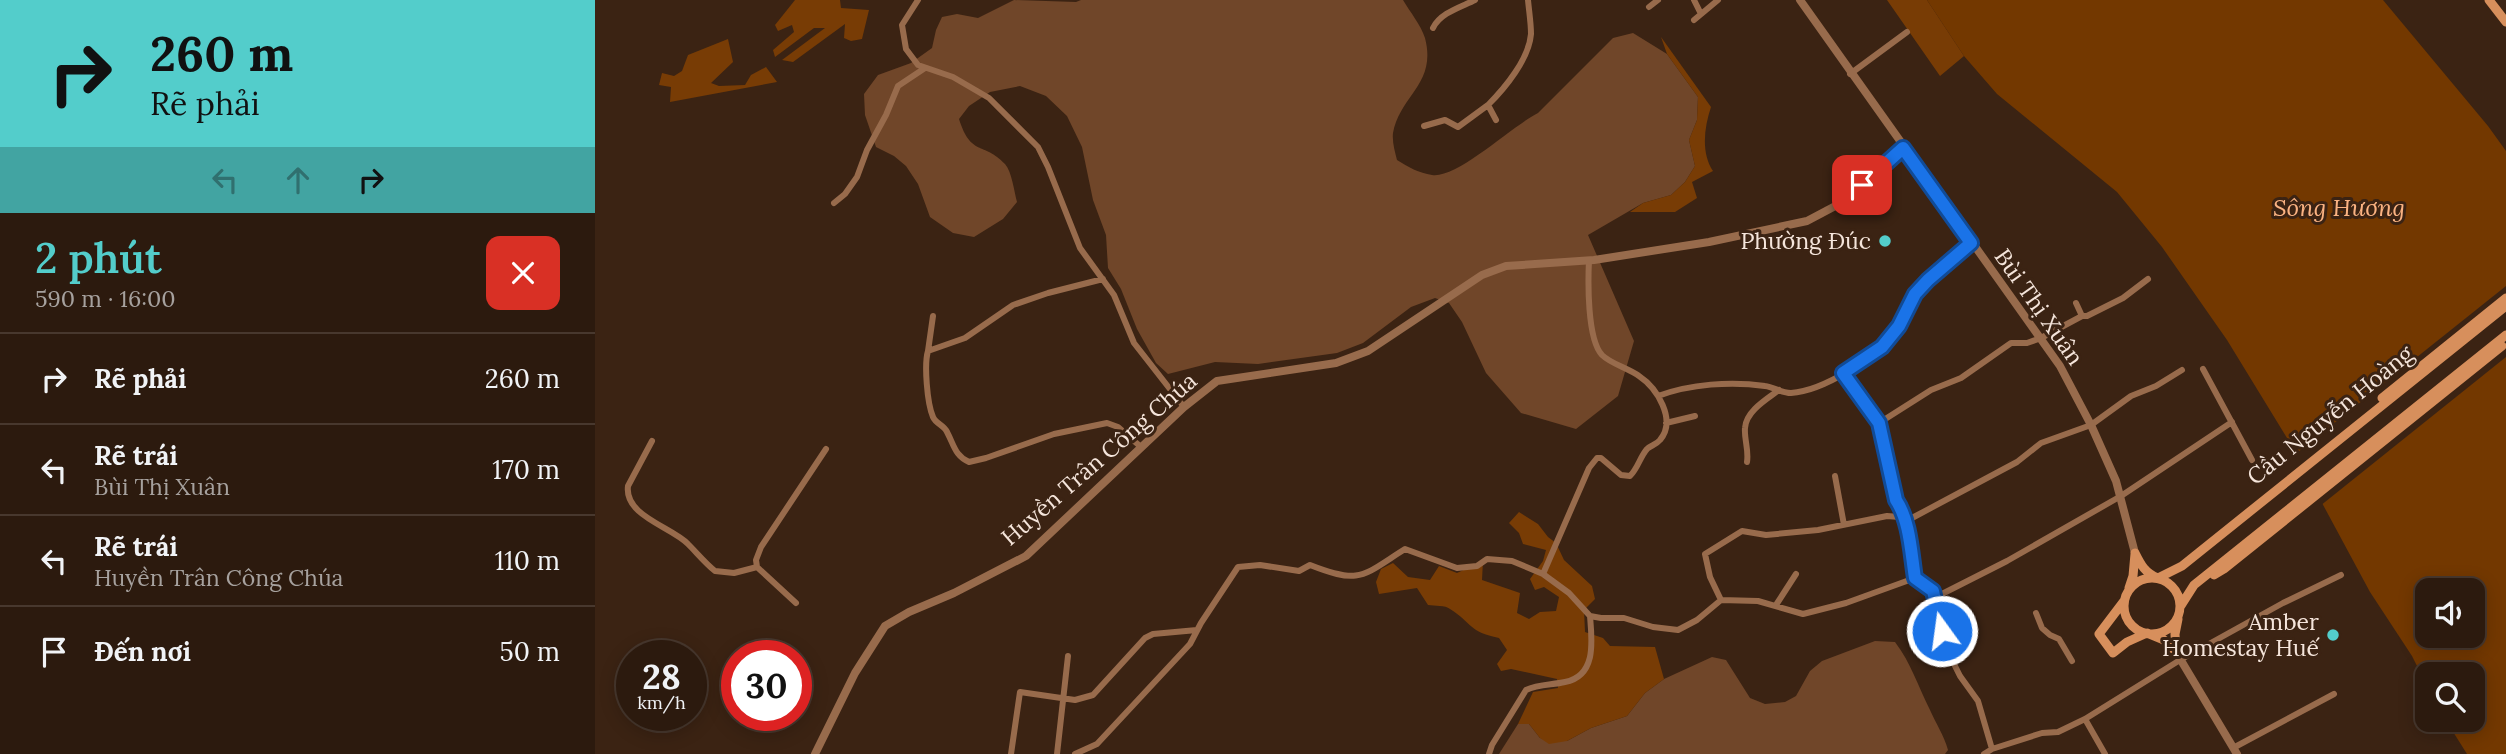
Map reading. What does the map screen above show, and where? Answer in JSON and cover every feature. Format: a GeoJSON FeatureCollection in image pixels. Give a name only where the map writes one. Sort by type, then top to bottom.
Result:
{"type":"FeatureCollection","features":[{"type":"Feature","properties":{"kind":"main road"},"geometry":{"type":"LineString","coordinates":[[2489,0],[2506,22]]}},
{"type":"Feature","properties":{"kind":"main road","name":"Cầu Nguyễn Hoàng"},"geometry":{"type":"LineString","coordinates":[[2158,578],[2182,566],[2506,298]]}},
{"type":"Feature","properties":{"kind":"main road","name":"Cầu Nguyễn Hoàng"},"geometry":{"type":"LineString","coordinates":[[2255,504],[2506,306]]}},
{"type":"Feature","properties":{"kind":"main road","name":"Cầu Nguyễn Hoàng"},"geometry":{"type":"LineString","coordinates":[[2271,528],[2506,335]]}},
{"type":"Feature","properties":{"kind":"main road","name":"Cầu Nguyễn Hoàng"},"geometry":{"type":"LineString","coordinates":[[2179,611],[2195,585],[2506,343]]}},
{"type":"Feature","properties":{"kind":"main road"},"geometry":{"type":"LineString","coordinates":[[2135,552],[2141,566],[2150,575],[2174,589],[2179,611],[2175,634],[2178,656]]}},
{"type":"Feature","properties":{"kind":"main road"},"geometry":{"type":"LineString","coordinates":[[2135,552],[2133,576],[2126,596],[2115,616],[2099,634],[2113,653],[2127,642],[2147,633],[2157,634],[2166,630],[2179,611]]}},
{"type":"Feature","properties":{"kind":"main road"},"geometry":{"type":"LineString","coordinates":[[2158,578],[2141,580],[2126,596],[2127,617],[2132,625],[2164,640],[2178,656]]}},
{"type":"Feature","properties":{"kind":"street"},"geometry":{"type":"LineString","coordinates":[[918,0],[906,17],[902,33],[911,58],[925,68],[953,77],[989,98],[1038,147],[1080,248],[1114,295],[1134,343],[1184,407]]}},
{"type":"Feature","properties":{"kind":"street"},"geometry":{"type":"LineString","coordinates":[[1433,28],[1445,15],[1475,0]]}},
{"type":"Feature","properties":{"kind":"street"},"geometry":{"type":"LineString","coordinates":[[1424,126],[1445,120],[1458,127],[1488,105],[1528,47],[1531,35],[1528,0]]}},
{"type":"Feature","properties":{"kind":"street"},"geometry":{"type":"LineString","coordinates":[[1649,8],[1658,0]]}},
{"type":"Feature","properties":{"kind":"street"},"geometry":{"type":"LineString","coordinates":[[1693,0],[1701,13]]}},
{"type":"Feature","properties":{"kind":"street"},"geometry":{"type":"LineString","coordinates":[[1694,20],[1718,0]]}},
{"type":"Feature","properties":{"kind":"street","name":"Bùi Thị Xuân"},"geometry":{"type":"LineString","coordinates":[[1800,0],[2060,366],[2091,425],[2121,496],[2135,552]]}},
{"type":"Feature","properties":{"kind":"street"},"geometry":{"type":"LineString","coordinates":[[1850,74],[1907,32]]}},
{"type":"Feature","properties":{"kind":"street"},"geometry":{"type":"LineString","coordinates":[[834,203],[845,194],[857,177],[898,86],[925,68]]}},
{"type":"Feature","properties":{"kind":"street"},"geometry":{"type":"LineString","coordinates":[[1488,105],[1496,120]]}},
{"type":"Feature","properties":{"kind":"street","name":"Huyền Trân Công Chúa"},"geometry":{"type":"LineString","coordinates":[[815,754],[855,673],[885,626],[1026,556],[1184,407],[1217,381],[1335,363],[1368,351],[1482,275],[1506,267],[1589,260],[1709,242],[1807,221],[1841,203],[1903,148]]}},
{"type":"Feature","properties":{"kind":"street"},"geometry":{"type":"LineString","coordinates":[[1658,396],[1687,388],[1729,385],[1766,386],[1785,393],[1828,383],[1882,347],[1899,326],[1915,294],[1971,243]]}},
{"type":"Feature","properties":{"kind":"street"},"geometry":{"type":"LineString","coordinates":[[1543,574],[1595,459],[1601,458],[1621,475],[1630,476],[1647,449],[1660,440],[1667,423],[1658,396],[1642,377],[1604,357],[1599,351],[1589,309],[1589,260]]}},
{"type":"Feature","properties":{"kind":"street"},"geometry":{"type":"LineString","coordinates":[[928,351],[965,338],[1013,305],[1103,279]]}},
{"type":"Feature","properties":{"kind":"street"},"geometry":{"type":"LineString","coordinates":[[1879,423],[1931,390],[1961,378],[2011,343],[2027,343],[2041,338],[2082,316],[2123,299],[2148,279]]}},
{"type":"Feature","properties":{"kind":"street"},"geometry":{"type":"LineString","coordinates":[[2076,303],[2082,316]]}},
{"type":"Feature","properties":{"kind":"street"},"geometry":{"type":"LineString","coordinates":[[933,316],[926,360],[932,415],[935,421],[944,427],[955,451],[964,460],[975,462],[1045,437],[1107,423],[1118,427],[1141,447]]}},
{"type":"Feature","properties":{"kind":"street"},"geometry":{"type":"LineString","coordinates":[[2203,369],[2252,460]]}},
{"type":"Feature","properties":{"kind":"street"},"geometry":{"type":"LineString","coordinates":[[1721,600],[1710,577],[1705,556],[1707,552],[1742,531],[1766,535],[1818,530],[1887,516],[1912,518],[2017,462],[2041,443],[2091,425],[2131,396],[2156,386],[2182,370]]}},
{"type":"Feature","properties":{"kind":"street"},"geometry":{"type":"LineString","coordinates":[[1843,373],[1879,423],[1896,500],[1903,516],[1915,578],[1933,591],[1947,650],[1960,676],[1978,701],[1991,749]]}},
{"type":"Feature","properties":{"kind":"street"},"geometry":{"type":"LineString","coordinates":[[1747,462],[1745,429],[1748,420],[1759,404],[1779,390]]}},
{"type":"Feature","properties":{"kind":"street"},"geometry":{"type":"LineString","coordinates":[[1667,423],[1695,416]]}},
{"type":"Feature","properties":{"kind":"street"},"geometry":{"type":"LineString","coordinates":[[1934,598],[2007,561],[2121,496],[2232,422]]}},
{"type":"Feature","properties":{"kind":"street"},"geometry":{"type":"LineString","coordinates":[[652,441],[628,486],[628,494],[636,509],[685,541],[715,571],[734,573],[757,567]]}},
{"type":"Feature","properties":{"kind":"street"},"geometry":{"type":"LineString","coordinates":[[796,603],[757,567],[756,560],[761,547],[826,449]]}},
{"type":"Feature","properties":{"kind":"street"},"geometry":{"type":"LineString","coordinates":[[1835,476],[1844,525]]}},
{"type":"Feature","properties":{"kind":"street"},"geometry":{"type":"LineString","coordinates":[[1076,754],[1097,744],[1190,644],[1238,567],[1260,565],[1299,570],[1311,565],[1341,577],[1354,576],[1366,574],[1405,549],[1457,568],[1477,566],[1487,559],[1512,562],[1543,574],[1569,593],[1590,615],[1624,618],[1653,627],[1678,630],[1697,620],[1721,600],[1758,601],[1798,614],[1807,614],[1915,578]]}},
{"type":"Feature","properties":{"kind":"street"},"geometry":{"type":"LineString","coordinates":[[1776,605],[1796,574]]}},
{"type":"Feature","properties":{"kind":"street"},"geometry":{"type":"LineString","coordinates":[[1984,754],[1991,749],[2042,733],[2058,732],[2085,719],[2178,656],[2341,575]]}},
{"type":"Feature","properties":{"kind":"street"},"geometry":{"type":"LineString","coordinates":[[2036,612],[2042,628],[2059,639],[2072,661]]}},
{"type":"Feature","properties":{"kind":"street"},"geometry":{"type":"LineString","coordinates":[[1489,754],[1526,690],[1570,681],[1586,667],[1592,654],[1590,615]]}},
{"type":"Feature","properties":{"kind":"street"},"geometry":{"type":"LineString","coordinates":[[1011,754],[1020,692],[1075,700],[1093,695],[1145,638],[1153,634],[1197,630]]}},
{"type":"Feature","properties":{"kind":"street"},"geometry":{"type":"LineString","coordinates":[[1057,754],[1068,656]]}},
{"type":"Feature","properties":{"kind":"street"},"geometry":{"type":"LineString","coordinates":[[2178,656],[2235,751],[2334,694]]}},
{"type":"Feature","properties":{"kind":"street"},"geometry":{"type":"LineString","coordinates":[[2085,719],[2105,754]]}},
{"type":"Feature","properties":{"kind":"shaded area"},"geometry":{"type":"Polygon","coordinates":[[[795,0],[840,0],[841,8],[869,10],[862,39],[851,41],[844,38],[845,24],[793,62],[782,60],[825,28],[814,28],[775,57],[773,50],[794,32],[792,25],[778,31],[775,25],[795,0]]]}},
{"type":"Feature","properties":{"kind":"shaded area"},"geometry":{"type":"Polygon","coordinates":[[[1014,0],[1403,0],[1423,33],[1427,54],[1422,78],[1397,120],[1393,133],[1394,147],[1397,160],[1432,175],[1443,174],[1470,161],[1538,113],[1613,38],[1633,33],[1667,54],[1698,97],[1697,120],[1689,140],[1695,166],[1685,182],[1671,195],[1643,203],[1588,235],[1634,341],[1618,396],[1576,429],[1521,413],[1486,373],[1462,322],[1449,303],[1435,298],[1411,307],[1363,343],[1337,353],[1258,364],[1215,362],[1168,374],[1156,363],[1137,329],[1121,289],[1108,268],[1106,235],[1093,200],[1082,147],[1067,116],[1046,96],[1020,86],[990,92],[969,106],[959,119],[973,144],[1005,164],[1017,202],[1003,219],[974,237],[953,233],[930,217],[918,184],[906,166],[876,147],[865,115],[864,94],[878,75],[911,63],[932,48],[942,17],[957,14],[978,18],[1014,0]]]}},
{"type":"Feature","properties":{"kind":"shaded area"},"geometry":{"type":"Polygon","coordinates":[[[1887,0],[1927,0],[1964,56],[1940,76],[1887,0]]]}},
{"type":"Feature","properties":{"kind":"shaded area"},"geometry":{"type":"Polygon","coordinates":[[[1661,37],[1711,107],[1705,140],[1709,164],[1713,171],[1692,182],[1697,198],[1675,212],[1630,212],[1643,203],[1671,195],[1685,182],[1695,166],[1689,140],[1697,120],[1698,97],[1667,54],[1661,37]]]}},
{"type":"Feature","properties":{"kind":"shaded area"},"geometry":{"type":"Polygon","coordinates":[[[728,39],[733,62],[711,83],[719,86],[745,85],[751,75],[766,67],[777,82],[670,102],[671,87],[659,85],[662,73],[674,76],[682,71],[688,55],[728,39]]]}},
{"type":"Feature","properties":{"kind":"shaded area"},"geometry":{"type":"Polygon","coordinates":[[[1519,512],[1538,524],[1556,543],[1564,560],[1592,586],[1595,599],[1584,610],[1585,632],[1603,638],[1610,646],[1655,647],[1664,679],[1645,693],[1627,716],[1591,728],[1567,741],[1549,744],[1540,738],[1529,724],[1518,724],[1533,692],[1558,688],[1557,679],[1511,669],[1501,671],[1497,664],[1507,650],[1499,638],[1476,630],[1448,608],[1428,605],[1417,588],[1379,594],[1376,582],[1381,569],[1393,563],[1408,577],[1430,580],[1439,566],[1457,573],[1483,561],[1482,580],[1520,593],[1517,613],[1529,619],[1540,612],[1556,611],[1559,597],[1544,587],[1535,590],[1530,579],[1543,561],[1546,550],[1523,544],[1519,533],[1509,523],[1519,512]]]}},
{"type":"Feature","properties":{"kind":"shaded area"},"geometry":{"type":"Polygon","coordinates":[[[1875,641],[1895,642],[1901,650],[1944,739],[1948,750],[1945,754],[1499,754],[1518,724],[1529,724],[1540,738],[1567,741],[1591,728],[1627,716],[1645,693],[1664,679],[1712,657],[1726,660],[1750,698],[1765,704],[1785,702],[1796,696],[1810,671],[1822,661],[1875,641]]]}},
{"type":"Feature","properties":{"kind":"water","name":"Sông Hương"},"geometry":{"type":"Polygon","coordinates":[[[1927,0],[2383,0],[2488,126],[2506,151],[2506,754],[2467,754],[2453,732],[2485,732],[2485,662],[2415,662],[2370,592],[2287,438],[2227,340],[2162,247],[2117,192],[1997,94],[1964,56],[1927,0]]]}},
{"type":"Feature","properties":{"kind":"pier"},"geometry":{"type":"Polygon","coordinates":[[[2506,286],[2506,357],[2320,506],[2293,456],[2506,286]]]}},
{"type":"Feature","properties":{"kind":"place","name":"Phường Đúc"},"geometry":{"type":"Point","coordinates":[1885,241]}},
{"type":"Feature","properties":{"kind":"place","name":"Amber Homestay Huế"},"geometry":{"type":"Point","coordinates":[2333,635]}},
{"type":"Feature","properties":{"kind":"route"},"geometry":{"type":"LineString","coordinates":[[1862,185],[1903,148],[1971,243],[1915,294],[1895,333],[1882,347],[1843,373],[1879,423],[1896,500],[1901,507],[1905,523],[1915,578],[1933,591],[1942,631]]}}]}
